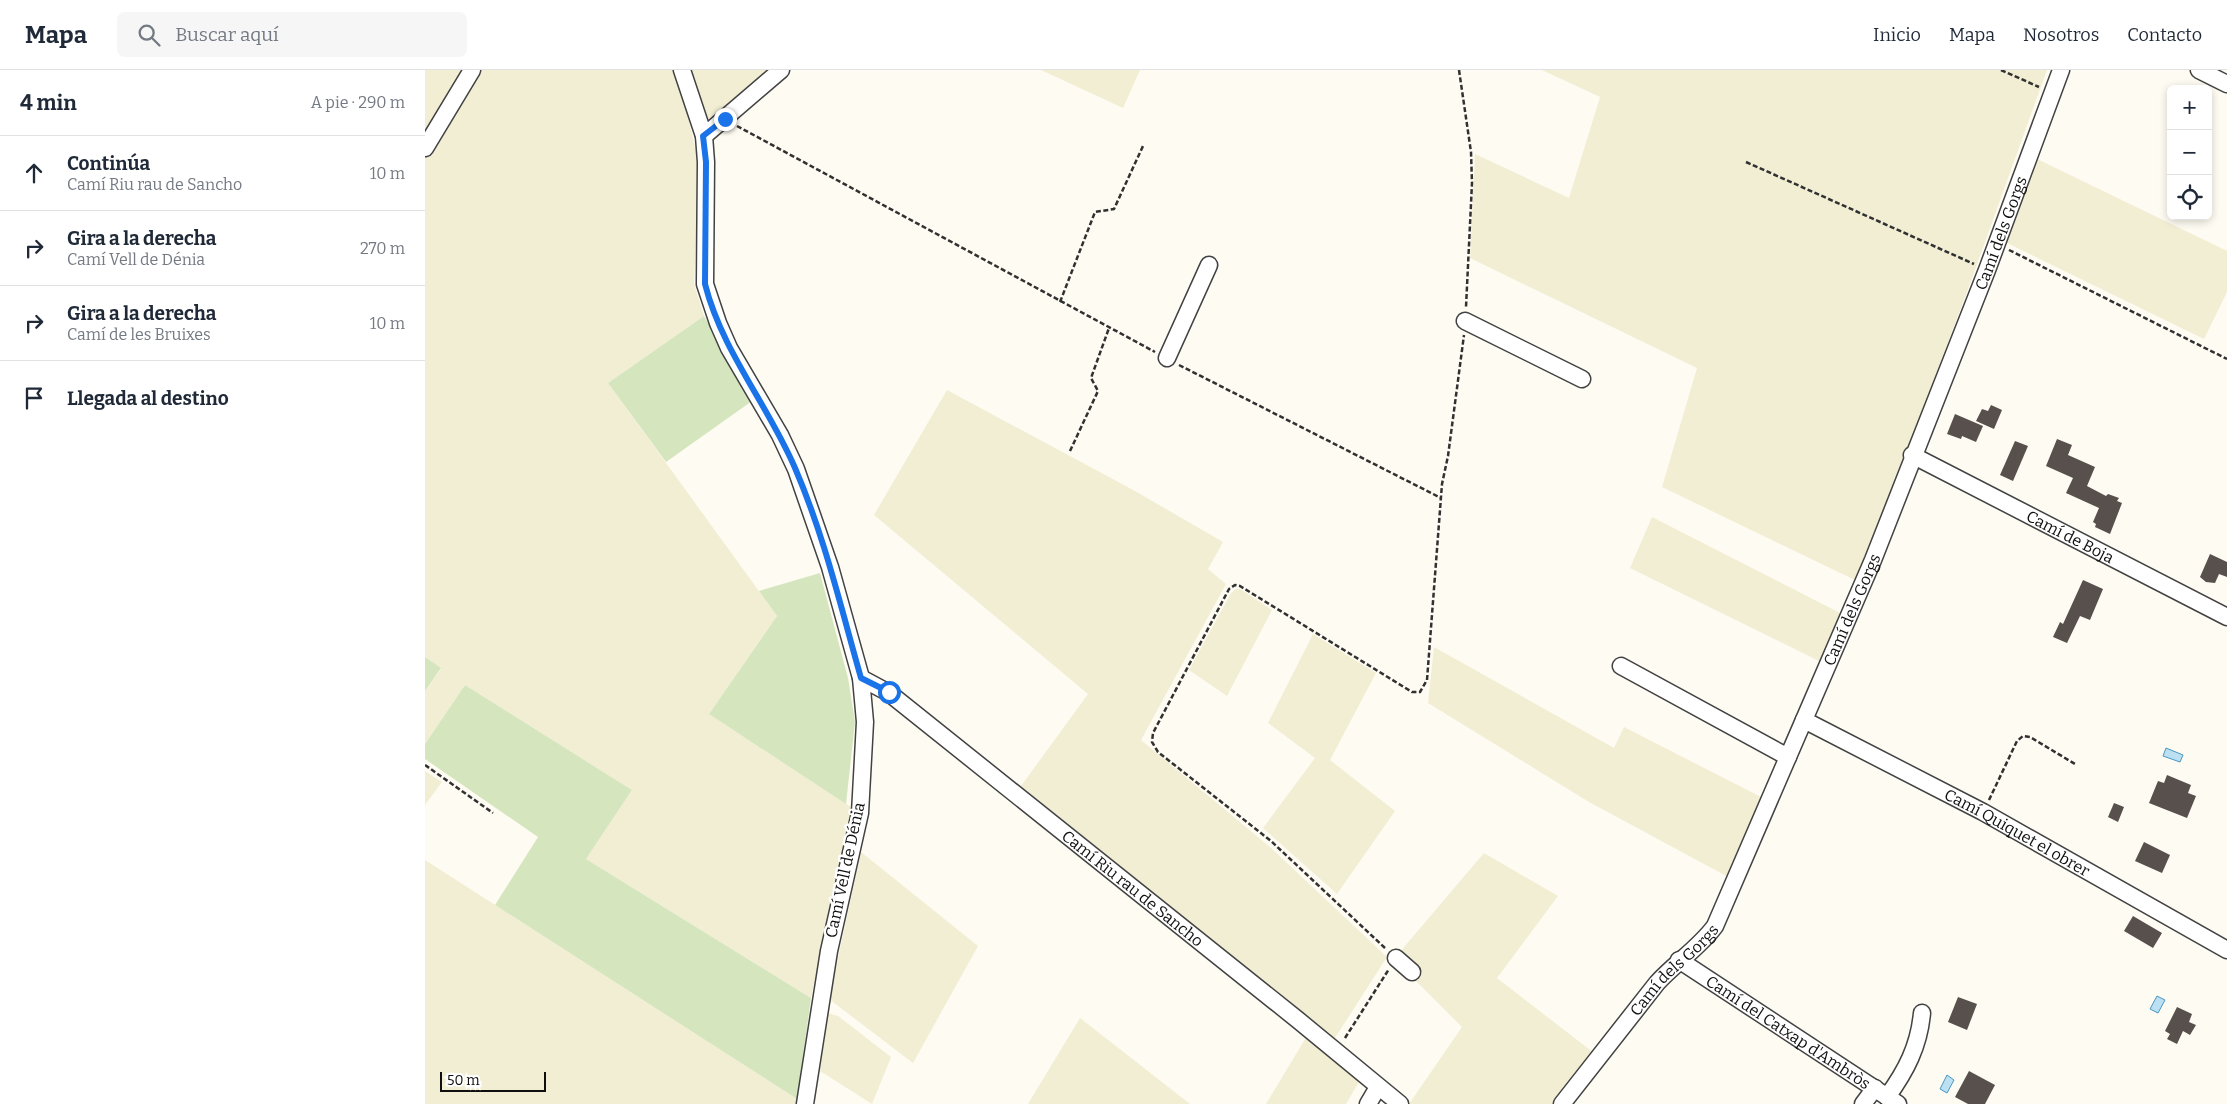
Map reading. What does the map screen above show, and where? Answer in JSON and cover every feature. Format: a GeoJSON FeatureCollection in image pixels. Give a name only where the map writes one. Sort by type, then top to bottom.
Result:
{"type":"FeatureCollection","features":[{"type":"Feature","properties":{"kind":"street"},"geometry":{"type":"LineString","coordinates":[[425,148],[472,70]]}},
{"type":"Feature","properties":{"kind":"street","name":"Camí Vell de Dénia"},"geometry":{"type":"LineString","coordinates":[[682,70],[703,136],[706,162],[705,284],[709,300],[729,348],[780,435],[795,469],[830,567],[861,678],[865,722],[860,813],[829,950],[805,1104]]}},
{"type":"Feature","properties":{"kind":"street"},"geometry":{"type":"LineString","coordinates":[[703,136],[781,70]]}},
{"type":"Feature","properties":{"kind":"street","name":"Camí dels Gorgs"},"geometry":{"type":"LineString","coordinates":[[1562,1104],[1657,983],[1679,960],[1697,946],[1715,926],[1873,560],[1997,244],[2061,70]]}},
{"type":"Feature","properties":{"kind":"street"},"geometry":{"type":"LineString","coordinates":[[2199,70],[2227,84]]}},
{"type":"Feature","properties":{"kind":"street"},"geometry":{"type":"LineString","coordinates":[[1167,358],[1209,264]]}},
{"type":"Feature","properties":{"kind":"street"},"geometry":{"type":"LineString","coordinates":[[1465,321],[1582,379]]}},
{"type":"Feature","properties":{"kind":"street","name":"Camí de Boja"},"geometry":{"type":"LineString","coordinates":[[1913,455],[2227,617]]}},
{"type":"Feature","properties":{"kind":"street"},"geometry":{"type":"LineString","coordinates":[[1621,666],[1789,757]]}},
{"type":"Feature","properties":{"kind":"street","name":"Camí Riu rau de Sancho"},"geometry":{"type":"LineString","coordinates":[[861,678],[889,692],[1399,1104]]}},
{"type":"Feature","properties":{"kind":"street","name":"Camí Quiquet el obrer"},"geometry":{"type":"LineString","coordinates":[[1804,720],[1983,812],[2227,950]]}},
{"type":"Feature","properties":{"kind":"street"},"geometry":{"type":"LineString","coordinates":[[1396,958],[1413,972]]}},
{"type":"Feature","properties":{"kind":"street","name":"Camí del Catxap d'Ambròs"},"geometry":{"type":"LineString","coordinates":[[1679,960],[1887,1097]]}},
{"type":"Feature","properties":{"kind":"street"},"geometry":{"type":"LineString","coordinates":[[1863,1104],[1887,1097],[1905,1072],[1921,1027],[1922,1013]]}},
{"type":"Feature","properties":{"kind":"street"},"geometry":{"type":"LineString","coordinates":[[1368,1104],[1378,1087]]}},
{"type":"Feature","properties":{"kind":"path"},"geometry":{"type":"LineString","coordinates":[[1336,1052],[1396,958],[1271,841],[1158,752],[1152,742],[1153,733],[1229,588],[1235,585],[1240,586],[1412,692],[1420,692],[1427,680],[1441,498],[1465,321],[1472,183],[1471,152],[1459,70]]}},
{"type":"Feature","properties":{"kind":"path"},"geometry":{"type":"LineString","coordinates":[[2001,70],[2053,93]]}},
{"type":"Feature","properties":{"kind":"path"},"geometry":{"type":"LineString","coordinates":[[725,119],[1109,328],[1441,498]]}},
{"type":"Feature","properties":{"kind":"path"},"geometry":{"type":"LineString","coordinates":[[1060,302],[1095,212],[1114,209],[1143,146]]}},
{"type":"Feature","properties":{"kind":"path"},"geometry":{"type":"LineString","coordinates":[[1746,162],[1987,270]]}},
{"type":"Feature","properties":{"kind":"path"},"geometry":{"type":"LineString","coordinates":[[1997,244],[2227,359]]}},
{"type":"Feature","properties":{"kind":"path"},"geometry":{"type":"LineString","coordinates":[[1070,451],[1098,391],[1091,378],[1109,328]]}},
{"type":"Feature","properties":{"kind":"path"},"geometry":{"type":"LineString","coordinates":[[1983,812],[2020,738],[2030,737],[2075,764]]}},
{"type":"Feature","properties":{"kind":"path"},"geometry":{"type":"LineString","coordinates":[[425,766],[493,813]]}},
{"type":"Feature","properties":{"kind":"shaded area"},"geometry":{"type":"Polygon","coordinates":[[[425,70],[467,70],[425,140],[425,70]]]}},
{"type":"Feature","properties":{"kind":"shaded area"},"geometry":{"type":"Polygon","coordinates":[[[479,70],[673,70],[687,113],[699,164],[694,284],[704,316],[608,383],[777,616],[709,714],[854,809],[828,916],[811,998],[586,859],[632,790],[465,685],[425,744],[425,691],[441,669],[425,657],[425,158],[479,70]]]}},
{"type":"Feature","properties":{"kind":"shaded area"},"geometry":{"type":"Polygon","coordinates":[[[687,70],[776,70],[715,117],[705,119],[687,70]]]}},
{"type":"Feature","properties":{"kind":"shaded area"},"geometry":{"type":"Polygon","coordinates":[[[1041,70],[1140,70],[1123,108],[1041,70]]]}},
{"type":"Feature","properties":{"kind":"shaded area"},"geometry":{"type":"Polygon","coordinates":[[[1542,70],[2047,70],[1967,292],[1857,581],[1662,487],[1697,368],[1470,258],[1475,154],[1569,198],[1600,97],[1542,70]]]}},
{"type":"Feature","properties":{"kind":"shaded area"},"geometry":{"type":"Polygon","coordinates":[[[2035,158],[2227,251],[2227,292],[2204,339],[2003,241],[2035,158]]]}},
{"type":"Feature","properties":{"kind":"shaded area"},"geometry":{"type":"Polygon","coordinates":[[[947,390],[1135,491],[1223,542],[1208,569],[1226,584],[1141,740],[1270,847],[1387,957],[1335,1038],[1327,1038],[1133,876],[1021,786],[1088,694],[874,515],[947,390]]]}},
{"type":"Feature","properties":{"kind":"shaded area"},"geometry":{"type":"Polygon","coordinates":[[[1652,517],[1842,614],[1821,662],[1630,568],[1652,517]]]}},
{"type":"Feature","properties":{"kind":"shaded area"},"geometry":{"type":"Polygon","coordinates":[[[1236,589],[1240,589],[1272,610],[1227,696],[1189,670],[1231,593],[1236,589]]]}},
{"type":"Feature","properties":{"kind":"shaded area"},"geometry":{"type":"Polygon","coordinates":[[[1313,634],[1376,673],[1330,760],[1395,811],[1337,894],[1263,828],[1315,758],[1268,723],[1313,634]]]}},
{"type":"Feature","properties":{"kind":"shaded area"},"geometry":{"type":"Polygon","coordinates":[[[1434,647],[1614,748],[1624,727],[1765,799],[1730,878],[1589,802],[1428,703],[1434,647]]]}},
{"type":"Feature","properties":{"kind":"shaded area"},"geometry":{"type":"Polygon","coordinates":[[[425,771],[442,782],[425,805],[425,771]]]}},
{"type":"Feature","properties":{"kind":"shaded area"},"geometry":{"type":"Polygon","coordinates":[[[861,852],[978,946],[913,1063],[829,999],[861,852]]]}},
{"type":"Feature","properties":{"kind":"shaded area"},"geometry":{"type":"Polygon","coordinates":[[[1484,853],[1558,896],[1497,978],[1594,1053],[1553,1104],[1409,1104],[1462,1027],[1416,981],[1421,974],[1399,953],[1484,853]]]}},
{"type":"Feature","properties":{"kind":"shaded area"},"geometry":{"type":"Polygon","coordinates":[[[425,860],[797,1099],[797,1104],[425,1104],[425,860]]]}},
{"type":"Feature","properties":{"kind":"shaded area"},"geometry":{"type":"Polygon","coordinates":[[[828,1013],[838,1016],[891,1057],[872,1104],[820,1071],[828,1013]]]}},
{"type":"Feature","properties":{"kind":"shaded area"},"geometry":{"type":"Polygon","coordinates":[[[1080,1018],[1190,1104],[1028,1104],[1080,1018]]]}},
{"type":"Feature","properties":{"kind":"shaded area"},"geometry":{"type":"Polygon","coordinates":[[[1307,1036],[1360,1080],[1346,1104],[1266,1104],[1307,1036]]]}},
{"type":"Feature","properties":{"kind":"green space"},"geometry":{"type":"Polygon","coordinates":[[[704,316],[752,401],[666,462],[608,383],[704,316]]]}},
{"type":"Feature","properties":{"kind":"green space"},"geometry":{"type":"Polygon","coordinates":[[[820,573],[848,678],[855,722],[846,804],[709,714],[777,616],[759,591],[820,573]]]}},
{"type":"Feature","properties":{"kind":"green space"},"geometry":{"type":"Polygon","coordinates":[[[425,657],[441,668],[425,691],[425,657]]]}},
{"type":"Feature","properties":{"kind":"green space"},"geometry":{"type":"Polygon","coordinates":[[[465,685],[632,790],[586,859],[811,998],[797,1099],[495,905],[538,837],[425,759],[425,744],[465,685]]]}},
{"type":"Feature","properties":{"kind":"water"},"geometry":{"type":"Polygon","coordinates":[[[2166,748],[2183,755],[2180,762],[2163,756],[2166,748]]]}},
{"type":"Feature","properties":{"kind":"water"},"geometry":{"type":"Polygon","coordinates":[[[2157,996],[2165,1000],[2158,1013],[2150,1009],[2157,996]]]}},
{"type":"Feature","properties":{"kind":"water"},"geometry":{"type":"Polygon","coordinates":[[[1947,1075],[1954,1080],[1947,1093],[1940,1089],[1947,1075]]]}},
{"type":"Feature","properties":{"kind":"building"},"geometry":{"type":"Polygon","coordinates":[[[1991,405],[2002,410],[1994,429],[1976,421],[1982,409],[1988,411],[1991,405]]]}},
{"type":"Feature","properties":{"kind":"building"},"geometry":{"type":"Polygon","coordinates":[[[1955,414],[1983,426],[1976,442],[1962,436],[1961,439],[1947,434],[1955,414]]]}},
{"type":"Feature","properties":{"kind":"building"},"geometry":{"type":"Polygon","coordinates":[[[2057,439],[2072,445],[2068,455],[2095,467],[2087,486],[2106,496],[2108,494],[2119,498],[2117,501],[2122,503],[2110,534],[2095,527],[2096,524],[2093,522],[2099,508],[2066,493],[2073,478],[2046,466],[2057,439]]]}},
{"type":"Feature","properties":{"kind":"building"},"geometry":{"type":"Polygon","coordinates":[[[2015,441],[2028,446],[2013,481],[2000,475],[2015,441]]]}},
{"type":"Feature","properties":{"kind":"building"},"geometry":{"type":"Polygon","coordinates":[[[2210,554],[2227,562],[2227,577],[2219,574],[2215,583],[2206,582],[2200,577],[2210,554]]]}},
{"type":"Feature","properties":{"kind":"building"},"geometry":{"type":"Polygon","coordinates":[[[2083,580],[2103,589],[2090,620],[2080,616],[2067,643],[2053,637],[2060,622],[2063,624],[2083,580]]]}},
{"type":"Feature","properties":{"kind":"building"},"geometry":{"type":"Polygon","coordinates":[[[2167,775],[2191,785],[2188,793],[2196,796],[2187,818],[2149,803],[2158,781],[2164,783],[2167,775]]]}},
{"type":"Feature","properties":{"kind":"building"},"geometry":{"type":"Polygon","coordinates":[[[2114,803],[2124,807],[2118,822],[2108,817],[2114,803]]]}},
{"type":"Feature","properties":{"kind":"building"},"geometry":{"type":"Polygon","coordinates":[[[2144,842],[2170,855],[2162,873],[2135,861],[2144,842]]]}},
{"type":"Feature","properties":{"kind":"building"},"geometry":{"type":"Polygon","coordinates":[[[2133,916],[2162,933],[2153,948],[2124,931],[2133,916]]]}},
{"type":"Feature","properties":{"kind":"building"},"geometry":{"type":"Polygon","coordinates":[[[1958,997],[1977,1004],[1967,1030],[1948,1022],[1958,997]]]}},
{"type":"Feature","properties":{"kind":"building"},"geometry":{"type":"Polygon","coordinates":[[[2177,1007],[2192,1014],[2189,1022],[2196,1025],[2190,1035],[2183,1031],[2177,1044],[2167,1039],[2170,1034],[2165,1031],[2177,1007]]]}},
{"type":"Feature","properties":{"kind":"building"},"geometry":{"type":"Polygon","coordinates":[[[1969,1071],[1995,1085],[1985,1104],[1968,1104],[1955,1097],[1969,1071]]]}},
{"type":"Feature","properties":{"kind":"route"},"geometry":{"type":"LineString","coordinates":[[725,119],[703,136],[706,162],[705,284],[709,300],[729,348],[780,435],[795,469],[830,567],[861,678],[889,692]]}}]}
